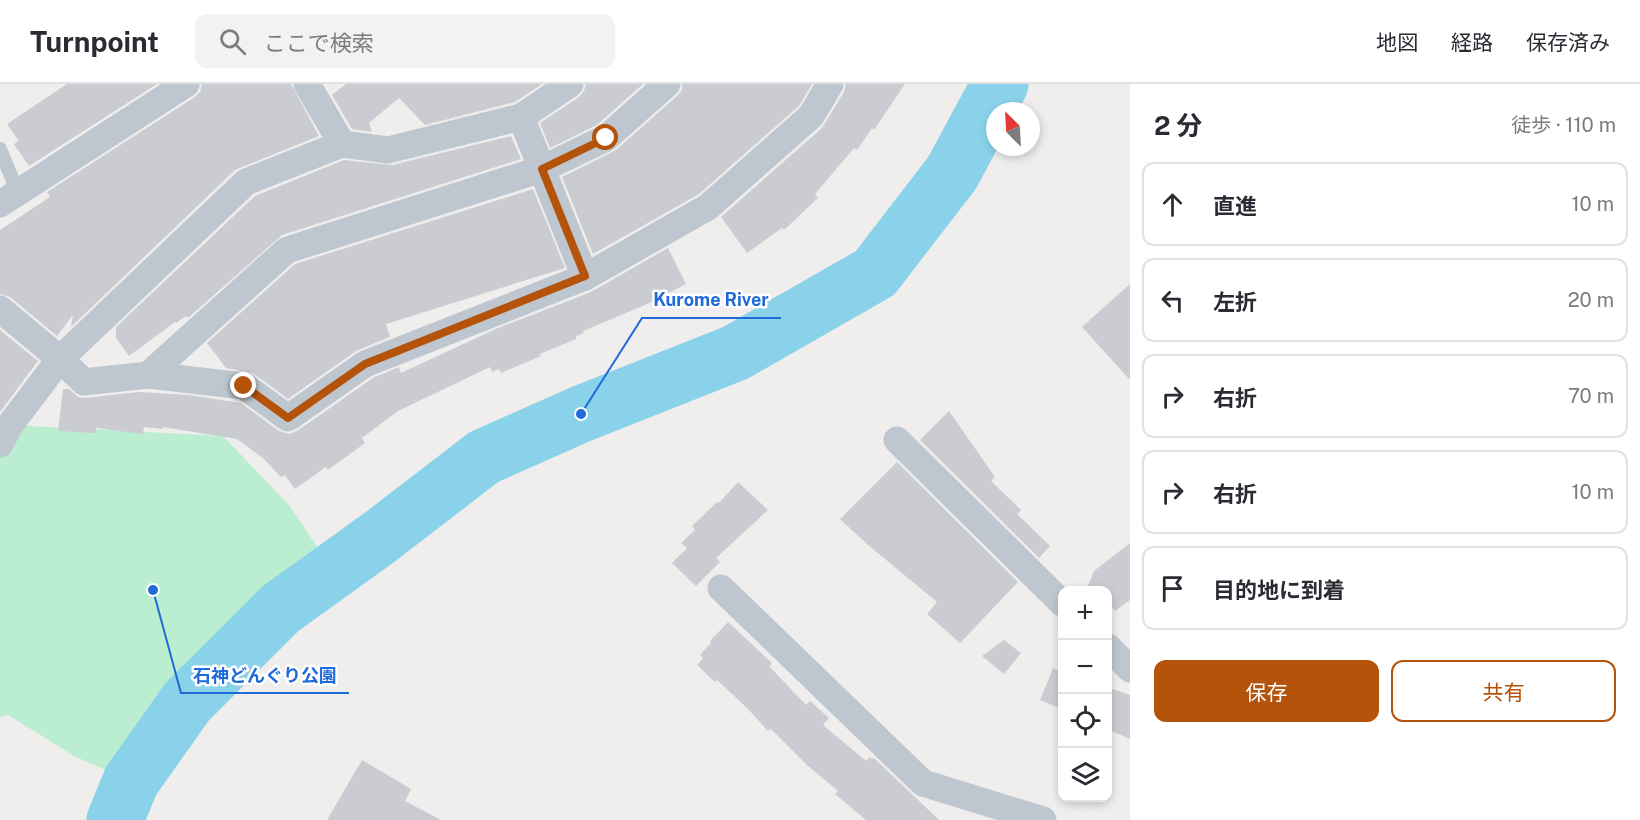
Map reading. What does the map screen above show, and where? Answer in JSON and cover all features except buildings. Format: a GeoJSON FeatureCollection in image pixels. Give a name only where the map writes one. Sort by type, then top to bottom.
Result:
{"type":"FeatureCollection","features":[{"type":"Feature","properties":{"kind":"street"},"geometry":{"type":"LineString","coordinates":[[9,199],[186,84]]}},
{"type":"Feature","properties":{"kind":"street"},"geometry":{"type":"LineString","coordinates":[[0,444],[10,425],[60,358],[246,183],[342,144],[388,150],[521,117],[570,84]]}},
{"type":"Feature","properties":{"kind":"street"},"geometry":{"type":"LineString","coordinates":[[148,375],[287,250],[542,169],[606,138],[668,84]]}},
{"type":"Feature","properties":{"kind":"street"},"geometry":{"type":"LineString","coordinates":[[0,309],[60,358],[84,382],[148,375],[244,386],[288,418],[365,364],[585,276],[708,207],[811,116],[830,84]]}},
{"type":"Feature","properties":{"kind":"street"},"geometry":{"type":"LineString","coordinates":[[310,85],[342,144]]}},
{"type":"Feature","properties":{"kind":"street"},"geometry":{"type":"LineString","coordinates":[[521,117],[585,276]]}},
{"type":"Feature","properties":{"kind":"street"},"geometry":{"type":"LineString","coordinates":[[897,440],[1058,599]]}},
{"type":"Feature","properties":{"kind":"street"},"geometry":{"type":"LineString","coordinates":[[721,588],[923,783],[1042,820]]}},
{"type":"Feature","properties":{"kind":"street"},"geometry":{"type":"LineString","coordinates":[[1112,652],[1130,669]]}},
{"type":"Feature","properties":{"kind":"lane"},"geometry":{"type":"LineString","coordinates":[[0,149],[9,199]]}},
{"type":"Feature","properties":{"kind":"green space"},"geometry":{"type":"Polygon","coordinates":[[[10,425],[223,436],[289,505],[333,570],[280,609],[187,702],[131,781],[74,756],[8,715],[0,717],[0,444],[10,425]]]}},
{"type":"Feature","properties":{"kind":"waterway"},"geometry":{"type":"LineString","coordinates":[[115,820],[131,781],[187,702],[280,609],[380,537],[484,457],[581,414],[735,353],[875,273],[952,173],[1000,84]]}},
{"type":"Feature","properties":{"kind":"place","name":"Kurome River"},"geometry":{"type":"Point","coordinates":[581,414]}},
{"type":"Feature","properties":{"kind":"place","name":"石神どんぐり公園"},"geometry":{"type":"Point","coordinates":[153,590]}},
{"type":"Feature","properties":{"kind":"route"},"geometry":{"type":"LineString","coordinates":[[244,386],[288,418],[365,364],[585,276],[542,169],[606,138]]}}]}
